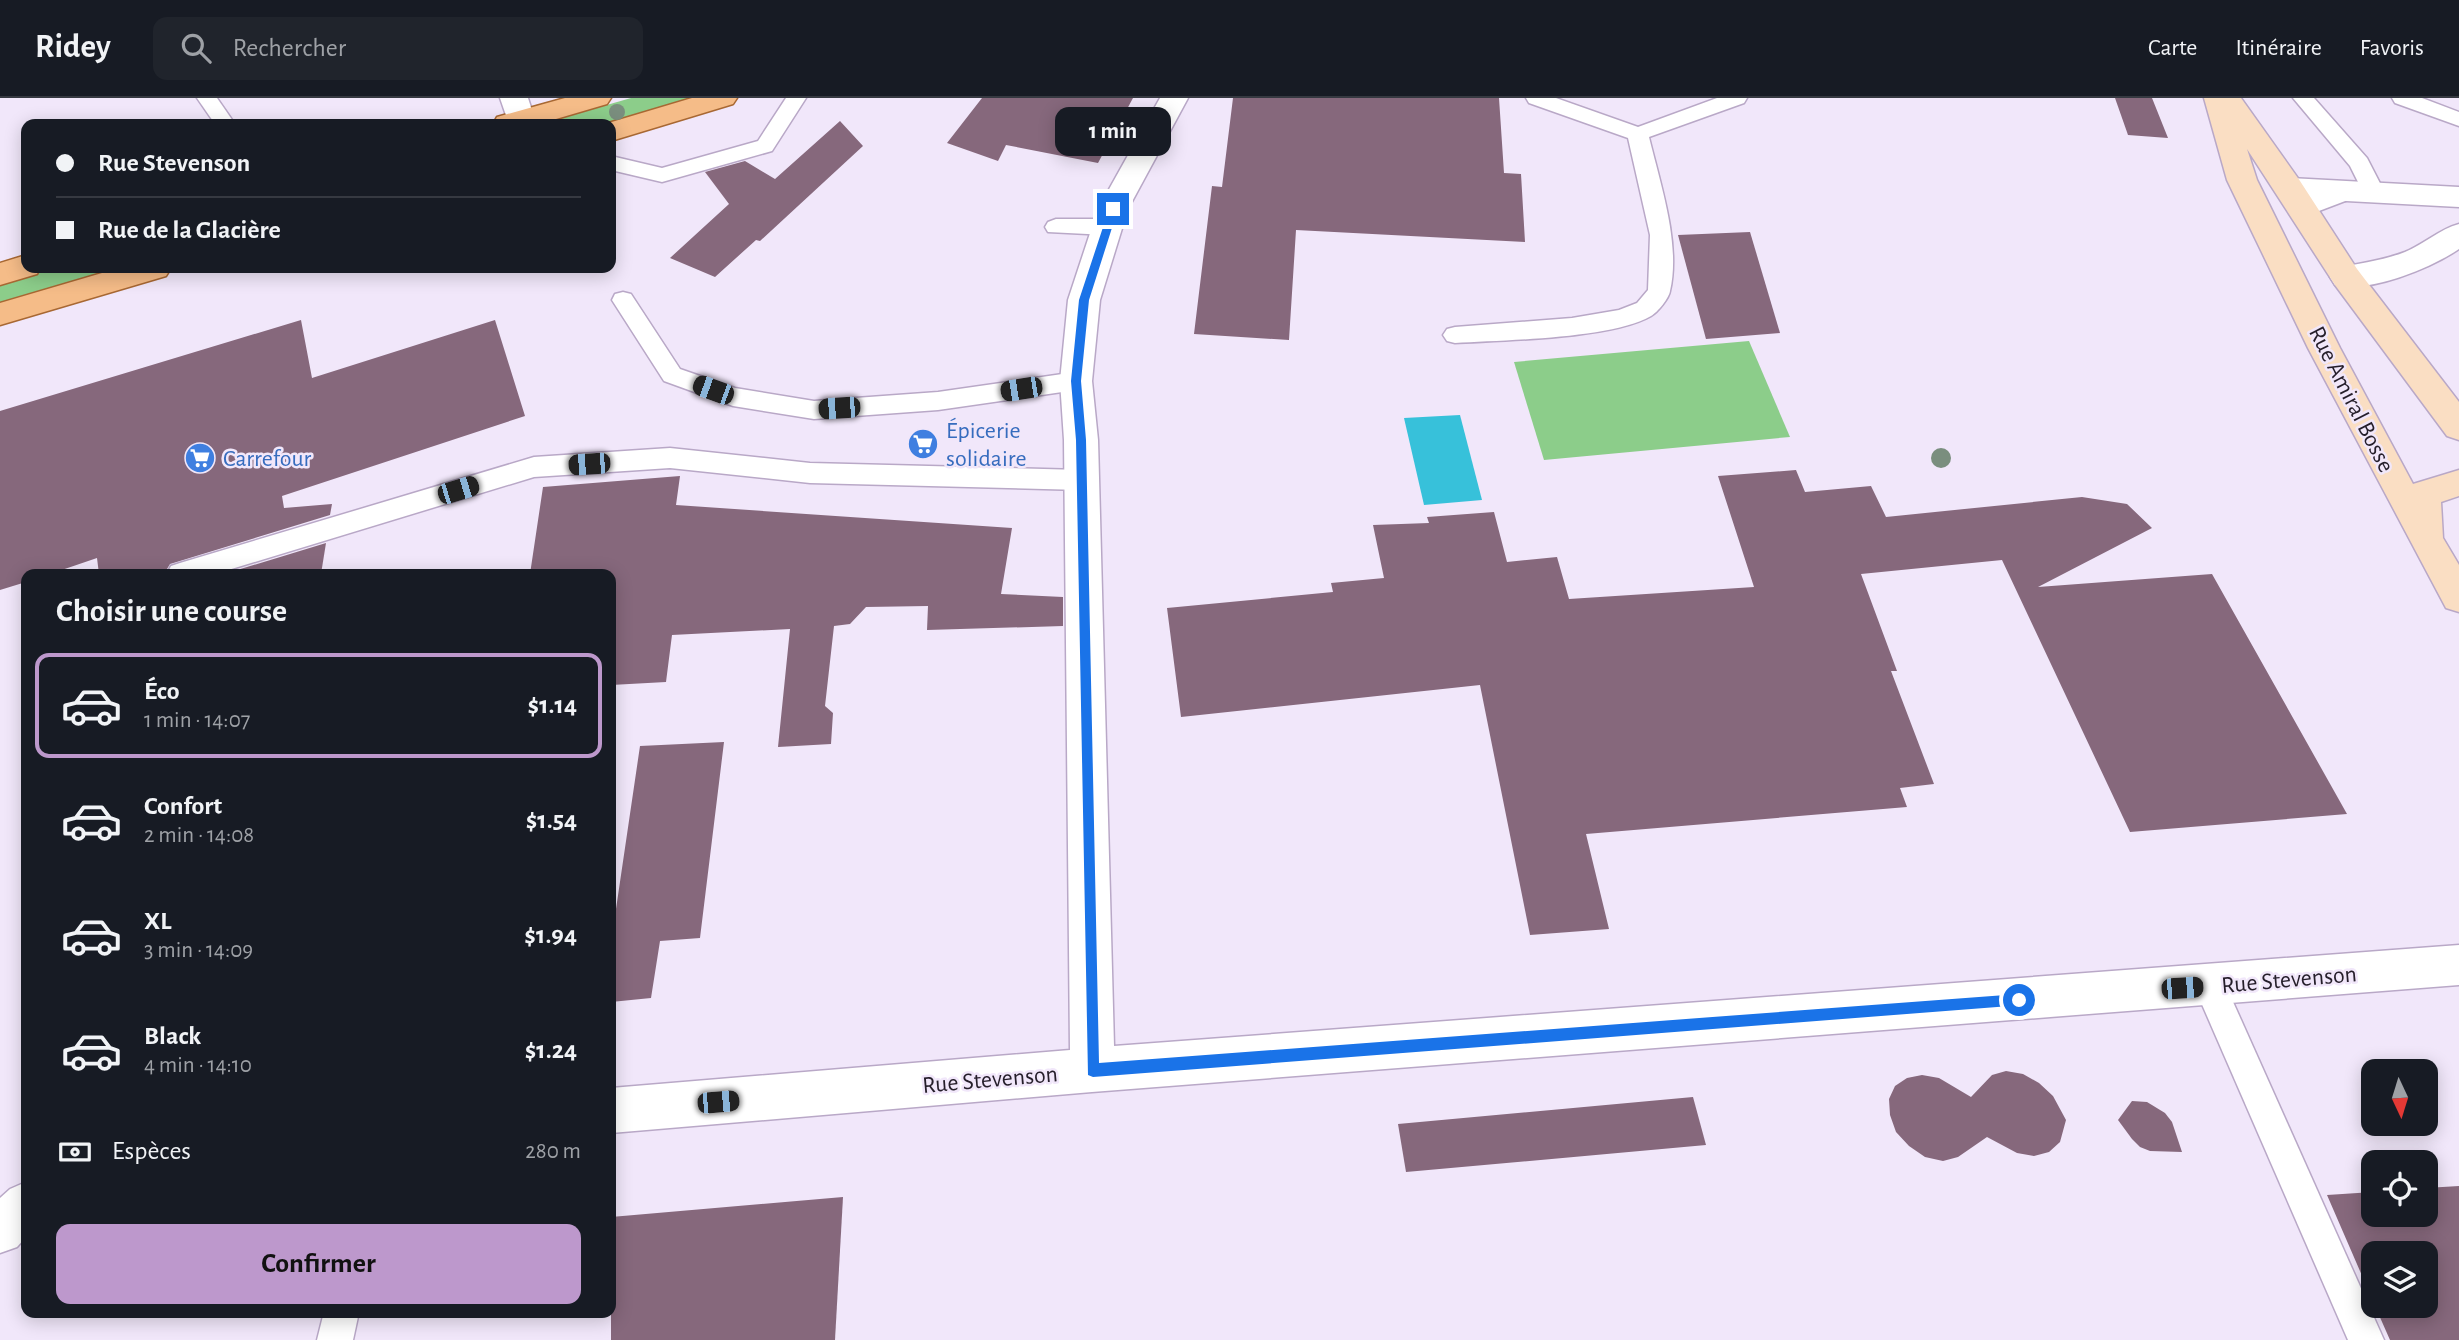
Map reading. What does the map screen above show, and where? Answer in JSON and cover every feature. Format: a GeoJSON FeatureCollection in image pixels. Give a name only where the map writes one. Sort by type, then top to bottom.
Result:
{"type":"FeatureCollection","features":[{"type":"Feature","properties":{"kind":"main road"},"geometry":{"type":"LineString","coordinates":[[514,114],[597,98]]}},
{"type":"Feature","properties":{"kind":"main road"},"geometry":{"type":"LineString","coordinates":[[616,130],[723,98]]}},
{"type":"Feature","properties":{"kind":"main road"},"geometry":{"type":"LineString","coordinates":[[0,274],[21,268]]}},
{"type":"Feature","properties":{"kind":"main road"},"geometry":{"type":"LineString","coordinates":[[0,314],[138,273]]}},
{"type":"Feature","properties":{"kind":"street"},"geometry":{"type":"LineString","coordinates":[[1093,1070],[1081,480],[1076,381],[1084,300],[1113,209],[1174,98]]}},
{"type":"Feature","properties":{"kind":"street","name":"Rue Amiral Bosse"},"geometry":{"type":"LineString","coordinates":[[2218,98],[2242,180],[2324,348],[2459,597]]}},
{"type":"Feature","properties":{"kind":"street"},"geometry":{"type":"LineString","coordinates":[[2227,98],[2346,276],[2459,427]]}},
{"type":"Feature","properties":{"kind":"street"},"geometry":{"type":"LineString","coordinates":[[2264,225],[2297,199],[2363,190],[2459,197]]}},
{"type":"Feature","properties":{"kind":"street"},"geometry":{"type":"LineString","coordinates":[[2279,255],[2315,274],[2346,276],[2381,272],[2413,262],[2442,248],[2459,234]]}},
{"type":"Feature","properties":{"kind":"street","name":"Rue Amiral Bosse"},"geometry":{"type":"LineString","coordinates":[[2459,483],[2423,494],[2427,542],[2459,570]]}},
{"type":"Feature","properties":{"kind":"street","name":"Rue Stevenson"},"geometry":{"type":"LineString","coordinates":[[616,1111],[1093,1070],[2459,965]]}},
{"type":"Feature","properties":{"kind":"street"},"geometry":{"type":"LineString","coordinates":[[0,1230],[21,1210]]}},
{"type":"Feature","properties":{"kind":"lane"},"geometry":{"type":"LineString","coordinates":[[207,98],[222,119]]}},
{"type":"Feature","properties":{"kind":"lane"},"geometry":{"type":"LineString","coordinates":[[616,164],[662,175],[765,146],[796,98]]}},
{"type":"Feature","properties":{"kind":"lane"},"geometry":{"type":"LineString","coordinates":[[1536,98],[1637,134],[1737,98]]}},
{"type":"Feature","properties":{"kind":"lane"},"geometry":{"type":"LineString","coordinates":[[2303,98],[2359,163],[2363,190]]}},
{"type":"Feature","properties":{"kind":"lane"},"geometry":{"type":"LineString","coordinates":[[2403,98],[2459,119]]}},
{"type":"Feature","properties":{"kind":"lane"},"geometry":{"type":"LineString","coordinates":[[1455,335],[1572,326],[1623,318],[1645,309],[1659,292],[1661,235],[1637,134]]}},
{"type":"Feature","properties":{"kind":"lane"},"geometry":{"type":"LineString","coordinates":[[1056,227],[1107,227]]}},
{"type":"Feature","properties":{"kind":"lane"},"geometry":{"type":"LineString","coordinates":[[623,300],[672,375],[733,397],[814,410],[938,401],[1076,381]]}},
{"type":"Feature","properties":{"kind":"lane"},"geometry":{"type":"LineString","coordinates":[[197,569],[534,467],[670,458],[810,473],[1081,480]]}},
{"type":"Feature","properties":{"kind":"lane"},"geometry":{"type":"LineString","coordinates":[[2210,986],[2366,1340]]}},
{"type":"Feature","properties":{"kind":"lane"},"geometry":{"type":"LineString","coordinates":[[335,1340],[340,1318]]}},
{"type":"Feature","properties":{"kind":"green space"},"geometry":{"type":"Polygon","coordinates":[[[631,98],[706,98],[616,125],[616,119],[558,119],[631,98]]]}},
{"type":"Feature","properties":{"kind":"green space"},"geometry":{"type":"Polygon","coordinates":[[[35,273],[113,273],[0,306],[0,283],[35,273]]]}},
{"type":"Feature","properties":{"kind":"green space"},"geometry":{"type":"Polygon","coordinates":[[[1749,341],[1790,437],[1544,460],[1514,362],[1749,341]]]}},
{"type":"Feature","properties":{"kind":"water"},"geometry":{"type":"Polygon","coordinates":[[[1460,415],[1482,500],[1424,505],[1404,418],[1460,415]]]}},
{"type":"Feature","properties":{"kind":"building"},"geometry":{"type":"Polygon","coordinates":[[[982,98],[1133,98],[1098,163],[1006,145],[998,161],[947,143],[982,98]]]}},
{"type":"Feature","properties":{"kind":"building"},"geometry":{"type":"Polygon","coordinates":[[[1233,98],[1499,98],[1504,173],[1521,174],[1525,242],[1296,230],[1289,340],[1194,334],[1212,186],[1222,187],[1233,98]]]}},
{"type":"Feature","properties":{"kind":"building"},"geometry":{"type":"Polygon","coordinates":[[[2115,98],[2152,98],[2168,138],[2128,135],[2115,98]]]}},
{"type":"Feature","properties":{"kind":"building"},"geometry":{"type":"Polygon","coordinates":[[[840,121],[863,146],[760,241],[756,240],[715,277],[670,258],[729,204],[705,172],[745,161],[775,179],[840,121]]]}},
{"type":"Feature","properties":{"kind":"building"},"geometry":{"type":"Polygon","coordinates":[[[1750,232],[1780,333],[1706,339],[1678,235],[1750,232]]]}},
{"type":"Feature","properties":{"kind":"building","name":"Carrefour"},"geometry":{"type":"Polygon","coordinates":[[[301,320],[312,378],[495,320],[525,416],[282,496],[284,508],[332,504],[330,515],[170,564],[167,569],[98,569],[97,558],[65,569],[21,569],[21,584],[0,590],[0,411],[301,320]]]}},
{"type":"Feature","properties":{"kind":"building"},"geometry":{"type":"Polygon","coordinates":[[[1796,470],[1805,492],[1871,486],[1886,517],[2082,497],[2127,504],[2152,528],[2038,587],[2212,574],[2347,814],[2130,832],[2002,560],[1861,574],[1897,671],[1891,671],[1934,784],[1900,788],[1907,807],[1586,834],[1609,929],[1530,935],[1480,685],[1181,717],[1167,608],[1333,592],[1331,583],[1384,578],[1373,525],[1429,523],[1427,517],[1494,512],[1507,562],[1557,557],[1569,599],[1754,587],[1718,476],[1796,470]]]}},
{"type":"Feature","properties":{"kind":"building"},"geometry":{"type":"Polygon","coordinates":[[[680,476],[676,505],[1012,528],[1001,594],[1063,597],[1063,626],[927,630],[928,606],[866,607],[850,624],[834,626],[825,706],[833,713],[831,744],[778,747],[790,629],[672,635],[666,682],[616,685],[616,569],[531,569],[543,487],[680,476]]]}},
{"type":"Feature","properties":{"kind":"building"},"geometry":{"type":"Polygon","coordinates":[[[326,543],[322,569],[240,569],[326,543]]]}},
{"type":"Feature","properties":{"kind":"building"},"geometry":{"type":"Polygon","coordinates":[[[724,742],[700,938],[660,941],[651,998],[616,1002],[616,909],[640,746],[724,742]]]}},
{"type":"Feature","properties":{"kind":"building"},"geometry":{"type":"Polygon","coordinates":[[[2006,1071],[2023,1074],[2039,1083],[2053,1096],[2066,1120],[2060,1142],[2049,1152],[2034,1156],[2017,1153],[1987,1137],[1958,1157],[1943,1161],[1925,1157],[1909,1146],[1896,1132],[1890,1115],[1889,1099],[1895,1086],[1907,1078],[1922,1075],[1939,1078],[1971,1097],[1992,1075],[2006,1071]]]}},
{"type":"Feature","properties":{"kind":"building"},"geometry":{"type":"Polygon","coordinates":[[[1693,1097],[1706,1145],[1406,1172],[1398,1124],[1693,1097]]]}},
{"type":"Feature","properties":{"kind":"building"},"geometry":{"type":"Polygon","coordinates":[[[2132,1101],[2147,1102],[2165,1113],[2172,1122],[2182,1152],[2150,1151],[2140,1147],[2132,1139],[2118,1120],[2132,1101]]]}},
{"type":"Feature","properties":{"kind":"building"},"geometry":{"type":"Polygon","coordinates":[[[2459,1186],[2459,1340],[2390,1340],[2380,1318],[2438,1318],[2438,1241],[2361,1241],[2361,1273],[2327,1195],[2361,1193],[2361,1227],[2438,1227],[2438,1187],[2459,1186]]]}},
{"type":"Feature","properties":{"kind":"building"},"geometry":{"type":"Polygon","coordinates":[[[843,1197],[835,1340],[611,1340],[611,1318],[616,1318],[616,1217],[843,1197]]]}},
{"type":"Feature","properties":{"kind":"place","name":"Épicerie solidaire"},"geometry":{"type":"Point","coordinates":[923,444]}},
{"type":"Feature","properties":{"kind":"place","name":"Carrefour"},"geometry":{"type":"Point","coordinates":[200,458]}},
{"type":"Feature","properties":{"kind":"route"},"geometry":{"type":"LineString","coordinates":[[1113,209],[1084,300],[1076,381],[1081,440],[1093,1070],[2019,1000]]}}]}
